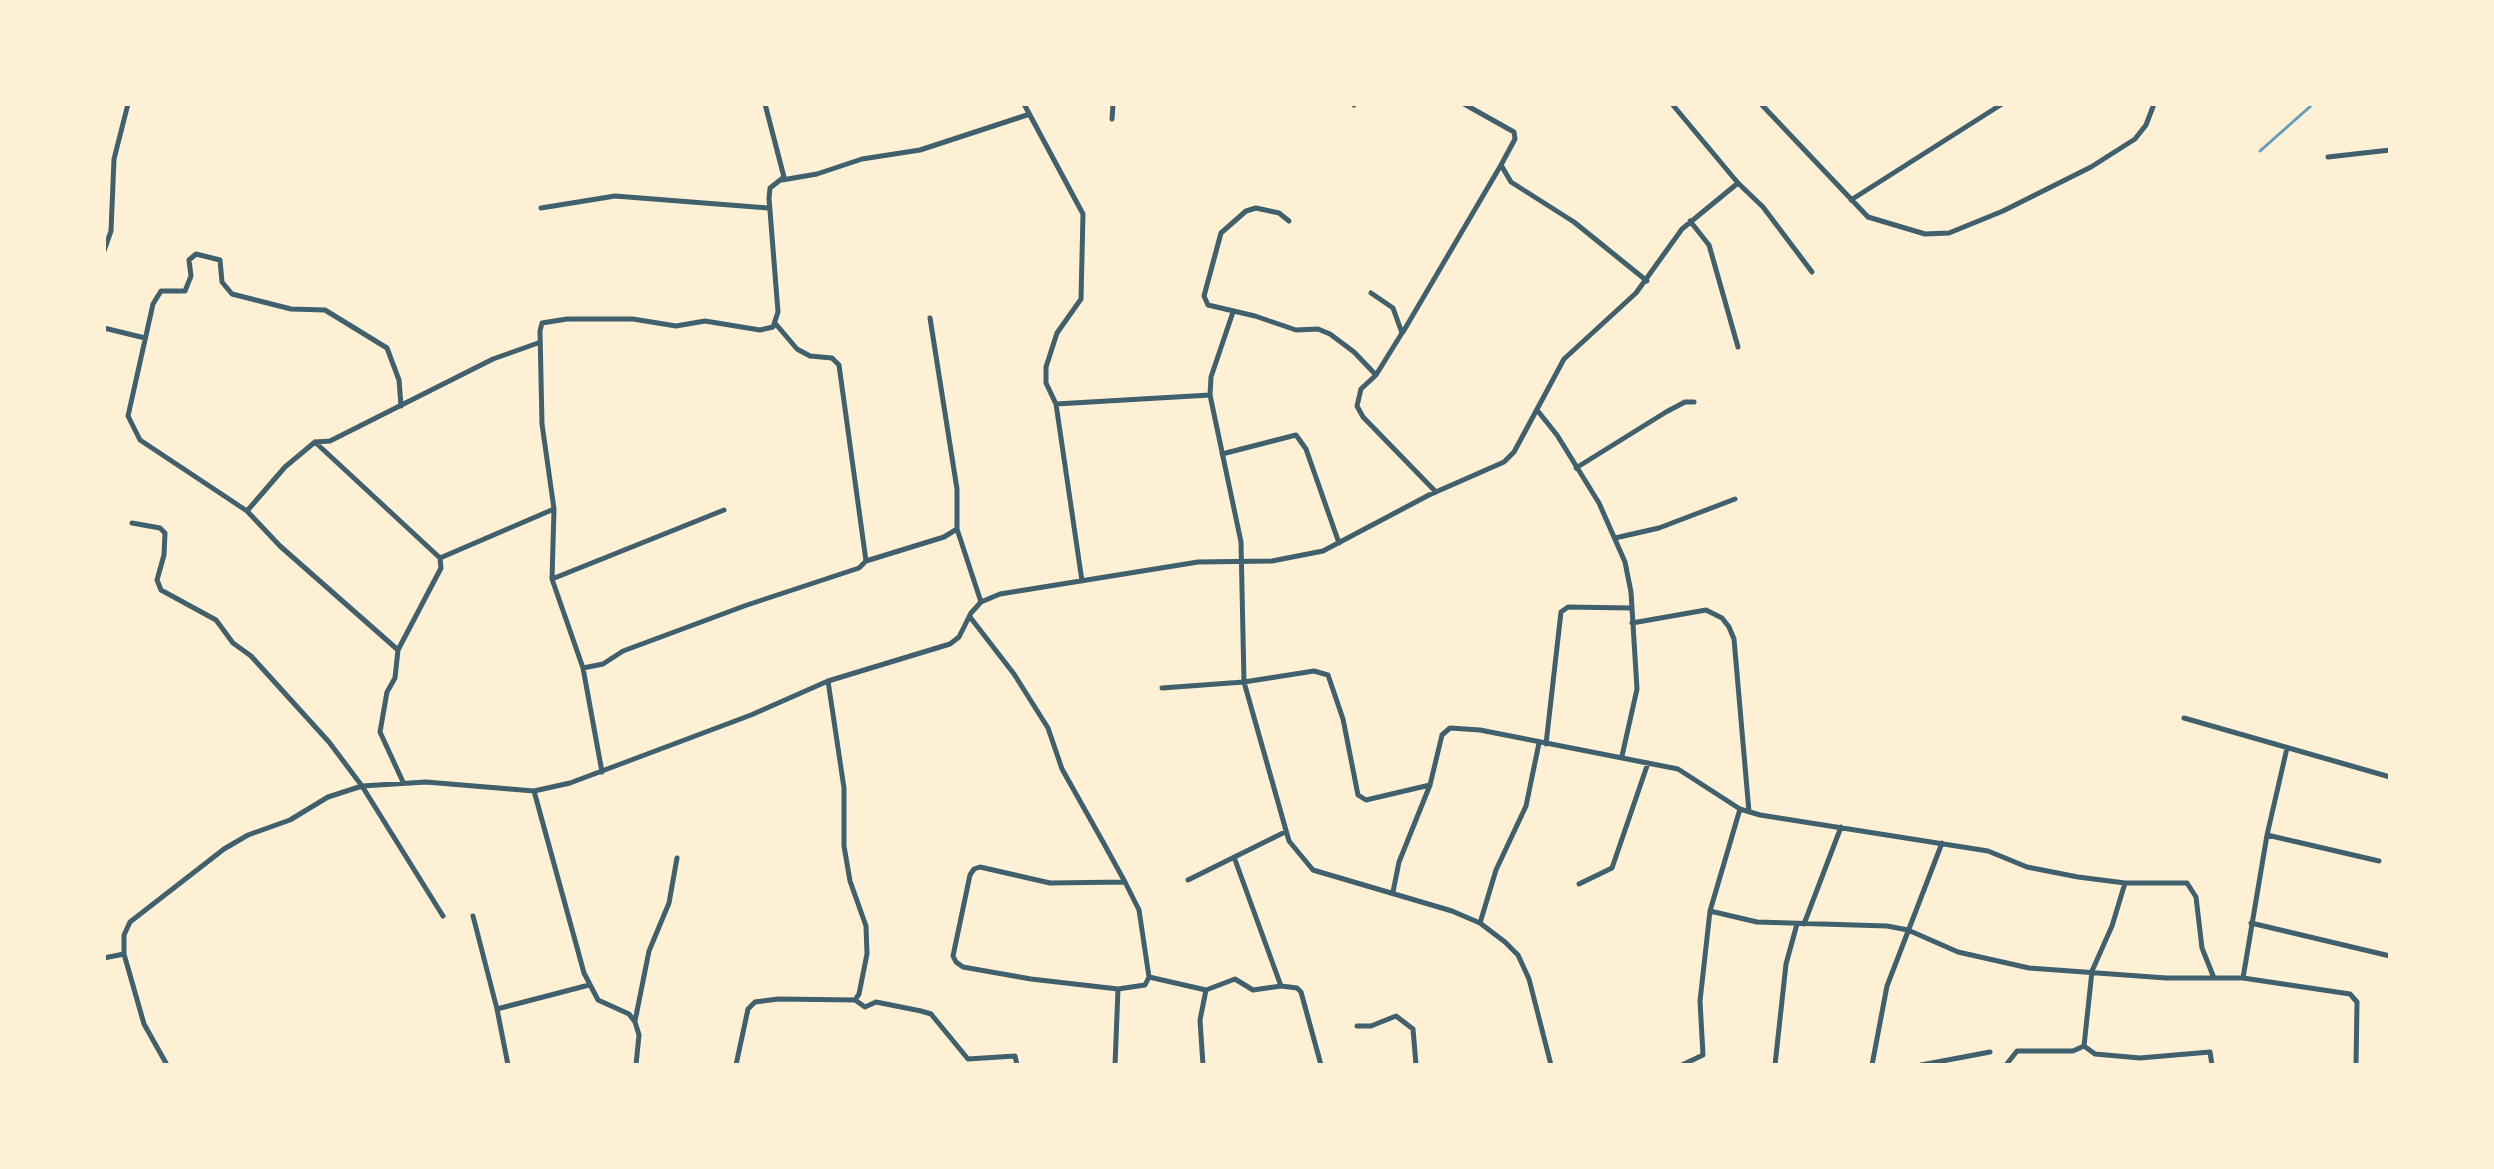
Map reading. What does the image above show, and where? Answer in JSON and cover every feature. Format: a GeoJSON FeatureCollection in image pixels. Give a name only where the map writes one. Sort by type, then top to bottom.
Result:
{"type":"FeatureCollection","features":[{"type":"Feature","properties":{"kind":"street"},"geometry":{"type":"LineString","coordinates":[[104,251],[114,159],[128,104]]}},
{"type":"Feature","properties":{"kind":"street"},"geometry":{"type":"LineString","coordinates":[[602,772],[583,668],[552,579],[554,509],[542,424],[538,343],[542,323],[554,320],[633,319],[676,326],[705,321],[769,330],[778,312],[768,208],[770,188],[784,177],[765,104]]}},
{"type":"Feature","properties":{"kind":"street"},"geometry":{"type":"LineString","coordinates":[[1024,104],[1027,115],[1083,214],[1081,299],[1057,333],[1046,367],[1046,383],[1056,404],[1082,581]]}},
{"type":"Feature","properties":{"kind":"street"},"geometry":{"type":"LineString","coordinates":[[1112,119],[1113,104]]}},
{"type":"Feature","properties":{"kind":"street"},"geometry":{"type":"LineString","coordinates":[[1436,492],[1357,406],[1361,389],[1376,375],[1402,333],[1515,139],[1514,132],[1464,104]]}},
{"type":"Feature","properties":{"kind":"street"},"geometry":{"type":"LineString","coordinates":[[1672,104],[1738,183],[1763,207],[1812,272]]}},
{"type":"Feature","properties":{"kind":"street"},"geometry":{"type":"LineString","coordinates":[[1761,104],[1868,217],[1892,227],[1925,234],[1949,233],[2003,211],[2091,167],[2135,139],[2154,104]]}},
{"type":"Feature","properties":{"kind":"street"},"geometry":{"type":"LineString","coordinates":[[1851,200],[2002,104]]}},
{"type":"Feature","properties":{"kind":"street"},"geometry":{"type":"LineString","coordinates":[[781,180],[817,174],[862,159],[920,150],[1027,115]]}},
{"type":"Feature","properties":{"kind":"street"},"geometry":{"type":"LineString","coordinates":[[2328,157],[2390,150]]}},
{"type":"Feature","properties":{"kind":"street"},"geometry":{"type":"LineString","coordinates":[[1501,165],[1511,182],[1574,222],[1647,281]]}},
{"type":"Feature","properties":{"kind":"street"},"geometry":{"type":"LineString","coordinates":[[167,1065],[144,1024],[124,954],[124,935],[130,922],[224,849],[248,835],[290,820],[328,797],[362,786],[403,782],[534,791],[602,772],[751,715],[828,681],[950,644],[959,637],[981,602],[1000,594],[1198,562],[1299,558],[1339,543],[1436,492],[1504,462],[1537,410],[1546,385],[1564,359],[1616,315],[1647,281],[1690,221],[1738,183]]}},
{"type":"Feature","properties":{"kind":"street"},"geometry":{"type":"LineString","coordinates":[[541,208],[615,196],[768,208]]}},
{"type":"Feature","properties":{"kind":"street"},"geometry":{"type":"LineString","coordinates":[[1289,221],[1279,213],[1256,208],[1246,211],[1221,233],[1204,296],[1212,308],[1255,316],[1296,330],[1318,329],[1330,334],[1354,352],[1376,375]]}},
{"type":"Feature","properties":{"kind":"street"},"geometry":{"type":"LineString","coordinates":[[1690,221],[1709,245],[1738,347]]}},
{"type":"Feature","properties":{"kind":"street"},"geometry":{"type":"LineString","coordinates":[[398,650],[280,546],[247,511],[140,440],[128,416],[153,304],[161,291],[185,291],[191,276],[189,260],[196,254],[220,260],[222,282],[232,294],[291,309],[325,310],[387,348],[399,380],[401,406]]}},
{"type":"Feature","properties":{"kind":"street"},"geometry":{"type":"LineString","coordinates":[[1371,293],[1393,308],[1402,333]]}},
{"type":"Feature","properties":{"kind":"street"},"geometry":{"type":"LineString","coordinates":[[1233,312],[1211,377],[1210,395],[1241,542],[1244,682],[1285,832],[1299,857],[1313,870],[1393,892],[1480,923],[1518,955],[1529,979],[1551,1065]]}},
{"type":"Feature","properties":{"kind":"street"},"geometry":{"type":"LineString","coordinates":[[930,318],[957,489],[957,529],[981,602]]}},
{"type":"Feature","properties":{"kind":"street"},"geometry":{"type":"LineString","coordinates":[[775,323],[797,349],[810,356],[832,358],[839,365],[866,561]]}},
{"type":"Feature","properties":{"kind":"street"},"geometry":{"type":"LineString","coordinates":[[104,328],[145,338]]}},
{"type":"Feature","properties":{"kind":"street"},"geometry":{"type":"LineString","coordinates":[[247,511],[285,467],[315,442],[330,441],[493,359],[538,343]]}},
{"type":"Feature","properties":{"kind":"street"},"geometry":{"type":"LineString","coordinates":[[1056,404],[1210,395]]}},
{"type":"Feature","properties":{"kind":"street"},"geometry":{"type":"LineString","coordinates":[[1576,468],[1666,412],[1685,402],[1694,402]]}},
{"type":"Feature","properties":{"kind":"street"},"geometry":{"type":"LineString","coordinates":[[1537,410],[1557,435],[1615,538],[1625,562],[1637,689],[1622,756]]}},
{"type":"Feature","properties":{"kind":"street"},"geometry":{"type":"LineString","coordinates":[[1222,454],[1296,435],[1306,449],[1339,543]]}},
{"type":"Feature","properties":{"kind":"street"},"geometry":{"type":"LineString","coordinates":[[315,442],[440,558],[441,568],[398,650],[395,678],[387,692],[380,732],[403,782]]}},
{"type":"Feature","properties":{"kind":"street"},"geometry":{"type":"LineString","coordinates":[[1615,538],[1659,528],[1735,499]]}},
{"type":"Feature","properties":{"kind":"street"},"geometry":{"type":"LineString","coordinates":[[440,558],[554,509]]}},
{"type":"Feature","properties":{"kind":"street"},"geometry":{"type":"LineString","coordinates":[[552,579],[724,510]]}},
{"type":"Feature","properties":{"kind":"street"},"geometry":{"type":"LineString","coordinates":[[132,523],[160,528],[165,533],[164,555],[157,580],[161,590],[216,620],[233,643],[251,656],[329,742],[362,786],[443,916]]}},
{"type":"Feature","properties":{"kind":"street"},"geometry":{"type":"LineString","coordinates":[[583,668],[603,664],[623,651],[859,568],[866,561],[944,537],[957,529]]}},
{"type":"Feature","properties":{"kind":"street"},"geometry":{"type":"LineString","coordinates":[[1480,923],[1496,870],[1526,806],[1543,744],[1563,609],[1631,608]]}},
{"type":"Feature","properties":{"kind":"street"},"geometry":{"type":"LineString","coordinates":[[1632,623],[1706,610],[1722,618],[1729,627],[1734,639],[1749,812]]}},
{"type":"Feature","properties":{"kind":"street"},"geometry":{"type":"LineString","coordinates":[[970,617],[1014,674],[1048,728],[1062,769],[1125,882],[1139,910],[1149,977],[1145,985],[1118,989],[963,967],[953,956],[970,875],[974,869],[980,867],[1050,883],[1125,882]]}},
{"type":"Feature","properties":{"kind":"street"},"geometry":{"type":"LineString","coordinates":[[1162,688],[1244,682],[1314,671],[1328,675],[1343,719],[1358,795],[1366,800],[1430,785]]}},
{"type":"Feature","properties":{"kind":"street"},"geometry":{"type":"LineString","coordinates":[[828,681],[844,788],[848,869],[866,926],[867,954],[855,1000]]}},
{"type":"Feature","properties":{"kind":"street"},"geometry":{"type":"LineString","coordinates":[[2184,718],[2390,777]]}},
{"type":"Feature","properties":{"kind":"street"},"geometry":{"type":"LineString","coordinates":[[1393,892],[1404,847],[1430,785],[1442,735],[1450,728],[1480,730],[1678,769],[1749,812],[1988,851],[2047,872],[2125,883],[2187,883],[2194,889],[2202,948],[2214,978]]}},
{"type":"Feature","properties":{"kind":"street"},"geometry":{"type":"LineString","coordinates":[[2243,978],[2267,835],[2287,748]]}},
{"type":"Feature","properties":{"kind":"street"},"geometry":{"type":"LineString","coordinates":[[1579,884],[1602,876],[1612,868],[1627,814],[1648,763]]}},
{"type":"Feature","properties":{"kind":"street"},"geometry":{"type":"LineString","coordinates":[[534,791],[590,985],[598,1000],[629,1014],[635,1022],[639,1035],[636,1065]]}},
{"type":"Feature","properties":{"kind":"street"},"geometry":{"type":"LineString","coordinates":[[1682,1065],[1703,1055],[1705,1047],[1700,1001],[1710,911],[1740,809]]}},
{"type":"Feature","properties":{"kind":"street"},"geometry":{"type":"LineString","coordinates":[[1775,1065],[1786,964],[1841,827]]}},
{"type":"Feature","properties":{"kind":"street"},"geometry":{"type":"LineString","coordinates":[[1188,880],[1285,832]]}},
{"type":"Feature","properties":{"kind":"street"},"geometry":{"type":"LineString","coordinates":[[2267,835],[2379,861]]}},
{"type":"Feature","properties":{"kind":"street"},"geometry":{"type":"LineString","coordinates":[[1872,1065],[1887,986],[1942,843]]}},
{"type":"Feature","properties":{"kind":"street"},"geometry":{"type":"LineString","coordinates":[[1234,857],[1281,986]]}},
{"type":"Feature","properties":{"kind":"street"},"geometry":{"type":"LineString","coordinates":[[635,1022],[649,951],[669,903],[677,858]]}},
{"type":"Feature","properties":{"kind":"street"},"geometry":{"type":"LineString","coordinates":[[2084,1046],[2092,971],[2112,926],[2125,883]]}},
{"type":"Feature","properties":{"kind":"street"},"geometry":{"type":"LineString","coordinates":[[1710,911],[1757,922],[1908,930],[1958,952],[1993,962],[2092,971],[2243,978],[2354,997],[2356,1065]]}},
{"type":"Feature","properties":{"kind":"street"},"geometry":{"type":"LineString","coordinates":[[473,916],[508,1065]]}},
{"type":"Feature","properties":{"kind":"street"},"geometry":{"type":"LineString","coordinates":[[2251,923],[2390,956]]}},
{"type":"Feature","properties":{"kind":"street"},"geometry":{"type":"LineString","coordinates":[[104,958],[124,954]]}},
{"type":"Feature","properties":{"kind":"street"},"geometry":{"type":"LineString","coordinates":[[1149,977],[1206,990],[1235,979],[1253,990],[1281,986],[1297,988],[1301,992],[1321,1065]]}},
{"type":"Feature","properties":{"kind":"street"},"geometry":{"type":"LineString","coordinates":[[497,1009],[590,985]]}},
{"type":"Feature","properties":{"kind":"street"},"geometry":{"type":"LineString","coordinates":[[1115,1065],[1118,989]]}},
{"type":"Feature","properties":{"kind":"street"},"geometry":{"type":"LineString","coordinates":[[1203,1065],[1200,1020],[1206,990]]}},
{"type":"Feature","properties":{"kind":"street"},"geometry":{"type":"LineString","coordinates":[[736,1065],[742,1021],[755,1002],[855,1000],[862,1006],[876,1002],[931,1014],[968,1059],[1015,1056],[1017,1065]]}},
{"type":"Feature","properties":{"kind":"street"},"geometry":{"type":"LineString","coordinates":[[1357,1026],[1371,1026],[1396,1016],[1413,1029],[1416,1065]]}},
{"type":"Feature","properties":{"kind":"street"},"geometry":{"type":"LineString","coordinates":[[2006,1065],[2017,1051],[2073,1051],[2084,1046]]}},
{"type":"Feature","properties":{"kind":"street"},"geometry":{"type":"LineString","coordinates":[[2084,1046],[2095,1054],[2140,1058],[2210,1052],[2212,1065]]}},
{"type":"Feature","properties":{"kind":"street"},"geometry":{"type":"LineString","coordinates":[[1921,1065],[1990,1052]]}},
{"type":"Feature","properties":{"kind":"waterway"},"geometry":{"type":"LineString","coordinates":[[2260,151],[2313,104]]}}]}
